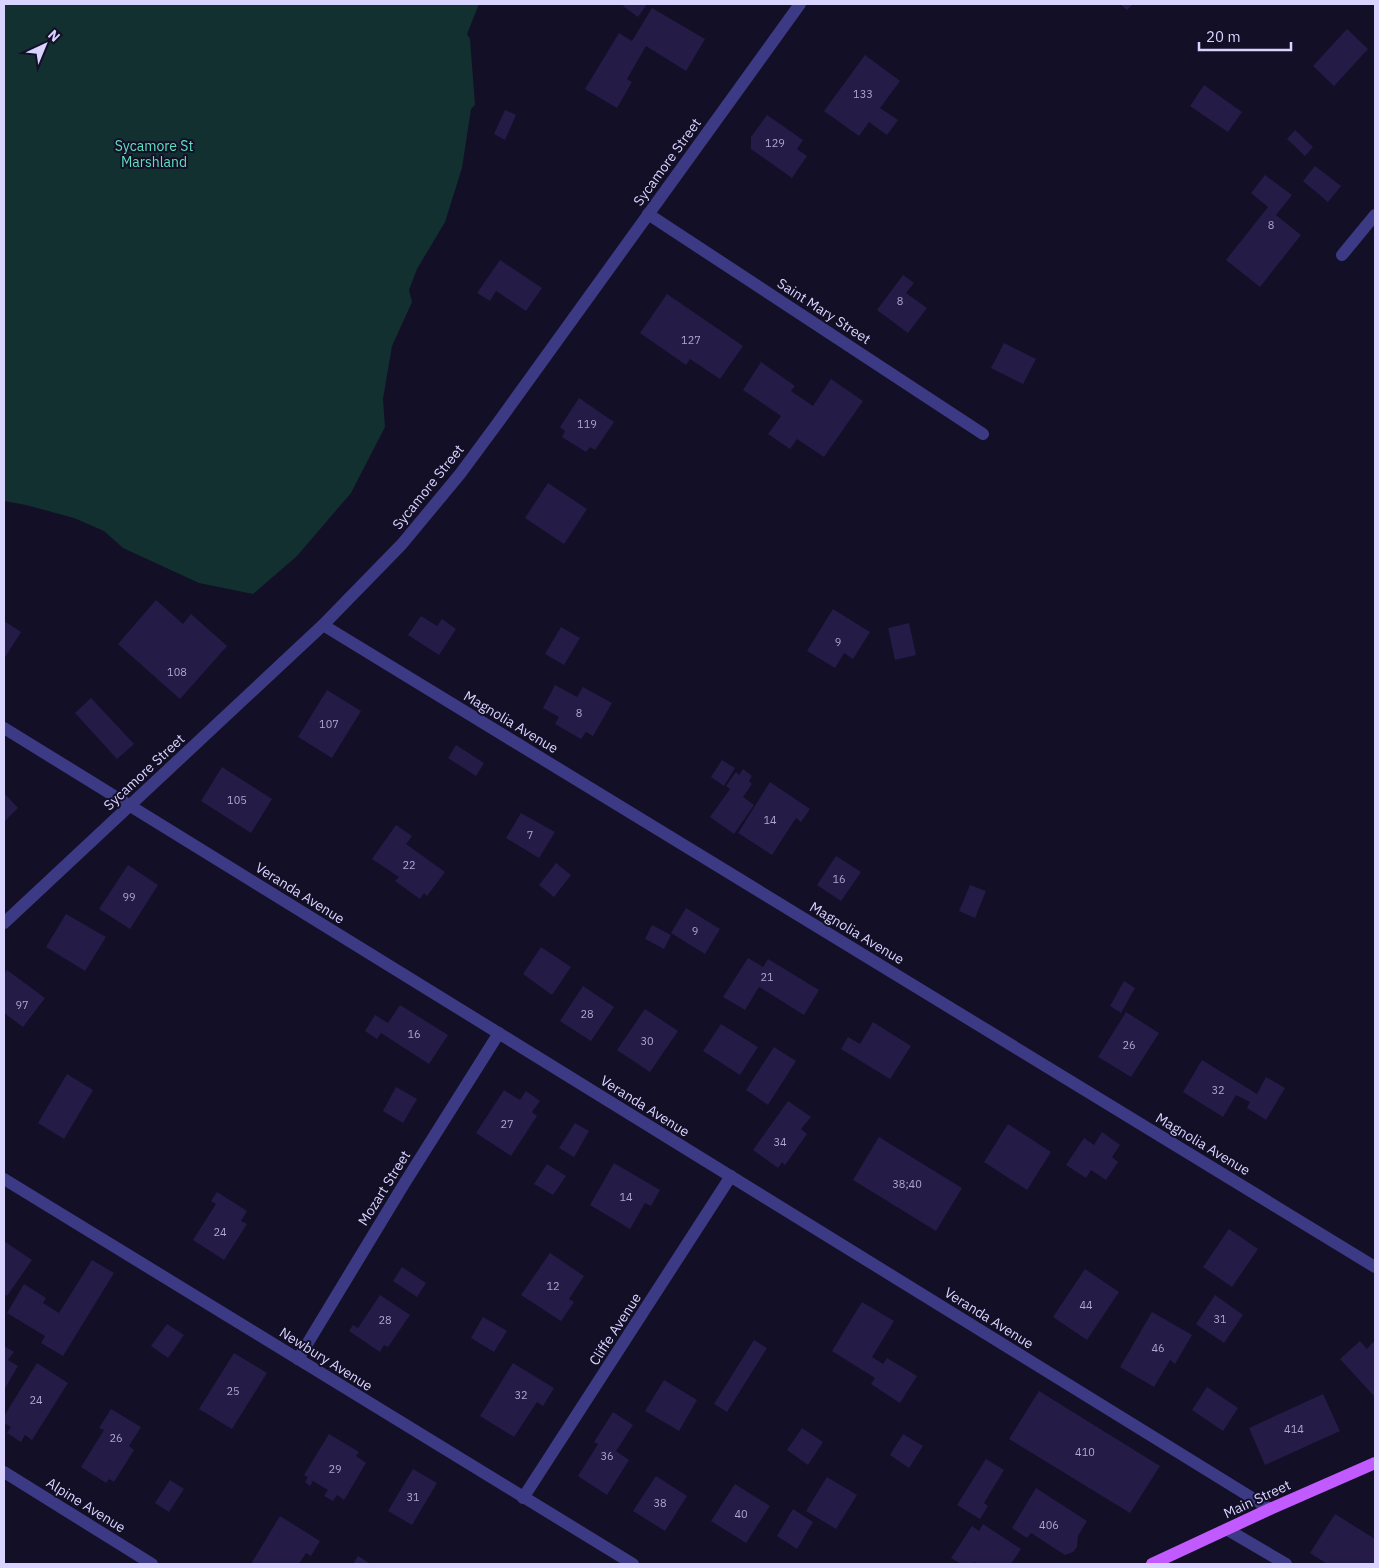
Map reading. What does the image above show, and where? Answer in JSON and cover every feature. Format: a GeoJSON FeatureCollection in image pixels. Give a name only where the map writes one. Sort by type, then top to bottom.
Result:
{"type":"FeatureCollection","features":[{"type":"Feature","properties":{"kind":"main road","name":"Main Street"},"geometry":{"type":"LineString","coordinates":[[1152,1564],[1375,1462]]}},
{"type":"Feature","properties":{"kind":"street","name":"Sycamore Street"},"geometry":{"type":"LineString","coordinates":[[4,923],[323,625],[402,544],[460,474],[800,4]]}},
{"type":"Feature","properties":{"kind":"street","name":"Saint Mary Street"},"geometry":{"type":"LineString","coordinates":[[648,214],[983,434]]}},
{"type":"Feature","properties":{"kind":"street"},"geometry":{"type":"LineString","coordinates":[[1342,255],[1375,215]]}},
{"type":"Feature","properties":{"kind":"street","name":"Magnolia Avenue"},"geometry":{"type":"LineString","coordinates":[[323,625],[1375,1267]]}},
{"type":"Feature","properties":{"kind":"street","name":"Veranda Avenue"},"geometry":{"type":"LineString","coordinates":[[4,728],[1270,1509]]}},
{"type":"Feature","properties":{"kind":"street","name":"Mozart Street"},"geometry":{"type":"LineString","coordinates":[[298,1359],[498,1033]]}},
{"type":"Feature","properties":{"kind":"street","name":"Cliffe Avenue"},"geometry":{"type":"LineString","coordinates":[[523,1498],[731,1176]]}},
{"type":"Feature","properties":{"kind":"street","name":"Newbury Avenue"},"geometry":{"type":"LineString","coordinates":[[4,1179],[632,1564]]}},
{"type":"Feature","properties":{"kind":"street","name":"Alpine Avenue"},"geometry":{"type":"LineString","coordinates":[[4,1472],[152,1564]]}},
{"type":"Feature","properties":{"kind":"street"},"geometry":{"type":"LineString","coordinates":[[1228,1530],[1286,1564]]}},
{"type":"Feature","properties":{"kind":"green space","name":"Sycamore St Marshland"},"geometry":{"type":"Polygon","coordinates":[[[4,4],[479,4],[467,34],[470,39],[475,105],[471,109],[462,168],[445,222],[417,269],[409,290],[412,302],[392,346],[383,399],[385,427],[351,493],[297,556],[253,594],[199,583],[123,548],[104,531],[74,518],[4,501],[4,4]]]}},
{"type":"Feature","properties":{"kind":"building"},"geometry":{"type":"Polygon","coordinates":[[[625,4],[647,4],[638,17],[623,6],[625,4]]]}},
{"type":"Feature","properties":{"kind":"building"},"geometry":{"type":"Polygon","coordinates":[[[1120,4],[1133,4],[1127,10],[1120,4]]]}},
{"type":"Feature","properties":{"kind":"building"},"geometry":{"type":"Polygon","coordinates":[[[652,8],[705,39],[686,71],[646,46],[627,79],[632,82],[617,108],[585,89],[619,33],[632,41],[652,8]]]}},
{"type":"Feature","properties":{"kind":"building"},"geometry":{"type":"Polygon","coordinates":[[[1347,29],[1368,49],[1334,86],[1313,66],[1347,29]]]}},
{"type":"Feature","properties":{"kind":"building"},"geometry":{"type":"Polygon","coordinates":[[[865,55],[900,81],[880,108],[898,120],[887,135],[869,122],[859,136],[824,111],[865,55]]]}},
{"type":"Feature","properties":{"kind":"building"},"geometry":{"type":"Polygon","coordinates":[[[1204,85],[1242,112],[1228,132],[1190,106],[1204,85]]]}},
{"type":"Feature","properties":{"kind":"building"},"geometry":{"type":"Polygon","coordinates":[[[505,110],[516,115],[505,140],[494,134],[505,110]]]}},
{"type":"Feature","properties":{"kind":"building"},"geometry":{"type":"Polygon","coordinates":[[[767,115],[803,140],[797,149],[807,156],[792,178],[751,149],[751,137],[767,115]]]}},
{"type":"Feature","properties":{"kind":"building"},"geometry":{"type":"Polygon","coordinates":[[[1295,130],[1313,147],[1305,156],[1287,139],[1295,130]]]}},
{"type":"Feature","properties":{"kind":"building"},"geometry":{"type":"Polygon","coordinates":[[[1315,166],[1341,186],[1328,202],[1303,181],[1315,166]]]}},
{"type":"Feature","properties":{"kind":"building"},"geometry":{"type":"Polygon","coordinates":[[[1265,175],[1292,195],[1276,215],[1301,235],[1260,287],[1226,260],[1268,207],[1251,193],[1265,175]]]}},
{"type":"Feature","properties":{"kind":"building"},"geometry":{"type":"Polygon","coordinates":[[[500,260],[542,288],[526,311],[496,291],[490,301],[477,293],[500,260]]]}},
{"type":"Feature","properties":{"kind":"building"},"geometry":{"type":"Polygon","coordinates":[[[903,275],[914,283],[906,293],[927,308],[908,333],[877,310],[903,275]]]}},
{"type":"Feature","properties":{"kind":"building"},"geometry":{"type":"Polygon","coordinates":[[[667,294],[743,346],[720,379],[690,359],[686,365],[640,333],[667,294]]]}},
{"type":"Feature","properties":{"kind":"building"},"geometry":{"type":"Polygon","coordinates":[[[1004,343],[1036,359],[1023,384],[991,368],[1004,343]]]}},
{"type":"Feature","properties":{"kind":"building"},"geometry":{"type":"Polygon","coordinates":[[[761,362],[795,386],[791,391],[813,406],[831,379],[863,401],[824,457],[797,439],[790,449],[768,434],[781,416],[743,390],[761,362]]]}},
{"type":"Feature","properties":{"kind":"building"},"geometry":{"type":"Polygon","coordinates":[[[579,398],[614,422],[595,450],[590,447],[586,452],[562,437],[565,431],[560,427],[579,398]]]}},
{"type":"Feature","properties":{"kind":"building"},"geometry":{"type":"Polygon","coordinates":[[[548,483],[587,509],[564,544],[525,518],[548,483]]]}},
{"type":"Feature","properties":{"kind":"building"},"geometry":{"type":"Polygon","coordinates":[[[156,600],[183,624],[191,614],[227,646],[180,699],[118,644],[156,600]]]}},
{"type":"Feature","properties":{"kind":"building"},"geometry":{"type":"Polygon","coordinates":[[[833,609],[870,632],[853,659],[844,653],[835,668],[807,651],[833,609]]]}},
{"type":"Feature","properties":{"kind":"building"},"geometry":{"type":"Polygon","coordinates":[[[421,616],[437,626],[442,619],[456,629],[439,655],[408,635],[421,616]]]}},
{"type":"Feature","properties":{"kind":"building"},"geometry":{"type":"Polygon","coordinates":[[[4,621],[21,632],[4,659],[4,621]]]}},
{"type":"Feature","properties":{"kind":"building"},"geometry":{"type":"Polygon","coordinates":[[[909,623],[916,655],[895,660],[888,628],[909,623]]]}},
{"type":"Feature","properties":{"kind":"building"},"geometry":{"type":"Polygon","coordinates":[[[561,627],[580,638],[564,665],[545,654],[561,627]]]}},
{"type":"Feature","properties":{"kind":"building"},"geometry":{"type":"Polygon","coordinates":[[[555,685],[577,697],[583,687],[612,703],[593,736],[586,732],[581,739],[555,724],[559,717],[543,708],[555,685]]]}},
{"type":"Feature","properties":{"kind":"building"},"geometry":{"type":"Polygon","coordinates":[[[327,690],[361,711],[332,758],[298,737],[327,690]]]}},
{"type":"Feature","properties":{"kind":"building"},"geometry":{"type":"Polygon","coordinates":[[[91,698],[134,744],[117,759],[75,713],[91,698]]]}},
{"type":"Feature","properties":{"kind":"building"},"geometry":{"type":"Polygon","coordinates":[[[456,745],[484,763],[476,776],[448,758],[456,745]]]}},
{"type":"Feature","properties":{"kind":"building"},"geometry":{"type":"Polygon","coordinates":[[[722,760],[735,768],[724,786],[711,777],[722,760]]]}},
{"type":"Feature","properties":{"kind":"building"},"geometry":{"type":"Polygon","coordinates":[[[222,767],[272,799],[251,833],[201,801],[222,767]]]}},
{"type":"Feature","properties":{"kind":"building"},"geometry":{"type":"Polygon","coordinates":[[[743,769],[752,776],[749,781],[752,784],[743,797],[754,805],[734,834],[710,817],[730,789],[726,786],[736,772],[739,775],[743,769]]]}},
{"type":"Feature","properties":{"kind":"building"},"geometry":{"type":"Polygon","coordinates":[[[770,782],[810,809],[801,822],[796,818],[772,855],[738,833],[770,782]]]}},
{"type":"Feature","properties":{"kind":"building"},"geometry":{"type":"Polygon","coordinates":[[[4,793],[18,808],[4,822],[4,793]]]}},
{"type":"Feature","properties":{"kind":"building"},"geometry":{"type":"Polygon","coordinates":[[[521,813],[555,832],[539,858],[506,838],[521,813]]]}},
{"type":"Feature","properties":{"kind":"building"},"geometry":{"type":"Polygon","coordinates":[[[396,825],[412,836],[406,844],[445,872],[427,896],[424,893],[420,899],[395,881],[399,877],[372,859],[396,825]]]}},
{"type":"Feature","properties":{"kind":"building"},"geometry":{"type":"Polygon","coordinates":[[[836,856],[861,872],[841,901],[817,885],[836,856]]]}},
{"type":"Feature","properties":{"kind":"building"},"geometry":{"type":"Polygon","coordinates":[[[556,863],[571,875],[554,897],[539,885],[556,863]]]}},
{"type":"Feature","properties":{"kind":"building"},"geometry":{"type":"Polygon","coordinates":[[[128,865],[158,885],[130,929],[99,909],[128,865]]]}},
{"type":"Feature","properties":{"kind":"building"},"geometry":{"type":"Polygon","coordinates":[[[970,885],[986,891],[975,918],[959,911],[970,885]]]}},
{"type":"Feature","properties":{"kind":"building"},"geometry":{"type":"Polygon","coordinates":[[[686,908],[720,929],[705,954],[671,933],[686,908]]]}},
{"type":"Feature","properties":{"kind":"building"},"geometry":{"type":"Polygon","coordinates":[[[66,914],[106,937],[85,971],[46,947],[66,914]]]}},
{"type":"Feature","properties":{"kind":"building"},"geometry":{"type":"Polygon","coordinates":[[[652,925],[671,935],[664,949],[645,939],[652,925]]]}},
{"type":"Feature","properties":{"kind":"building"},"geometry":{"type":"Polygon","coordinates":[[[541,947],[571,967],[552,995],[523,974],[541,947]]]}},
{"type":"Feature","properties":{"kind":"building"},"geometry":{"type":"Polygon","coordinates":[[[748,958],[763,967],[768,959],[819,990],[804,1015],[759,987],[745,1010],[723,997],[748,958]]]}},
{"type":"Feature","properties":{"kind":"building"},"geometry":{"type":"Polygon","coordinates":[[[7,970],[45,998],[23,1027],[4,1013],[4,974],[7,970]]]}},
{"type":"Feature","properties":{"kind":"building"},"geometry":{"type":"Polygon","coordinates":[[[1124,981],[1135,988],[1121,1013],[1110,1006],[1124,981]]]}},
{"type":"Feature","properties":{"kind":"building"},"geometry":{"type":"Polygon","coordinates":[[[583,986],[614,1007],[591,1041],[560,1021],[583,986]]]}},
{"type":"Feature","properties":{"kind":"building"},"geometry":{"type":"Polygon","coordinates":[[[400,1005],[448,1035],[429,1064],[381,1033],[377,1039],[365,1031],[375,1015],[388,1023],[400,1005]]]}},
{"type":"Feature","properties":{"kind":"building"},"geometry":{"type":"Polygon","coordinates":[[[645,1009],[678,1031],[650,1072],[617,1050],[645,1009]]]}},
{"type":"Feature","properties":{"kind":"building"},"geometry":{"type":"Polygon","coordinates":[[[1126,1012],[1159,1033],[1131,1077],[1098,1057],[1126,1012]]]}},
{"type":"Feature","properties":{"kind":"building"},"geometry":{"type":"Polygon","coordinates":[[[873,1022],[911,1046],[890,1079],[841,1049],[848,1037],[860,1044],[873,1022]]]}},
{"type":"Feature","properties":{"kind":"building"},"geometry":{"type":"Polygon","coordinates":[[[721,1024],[758,1047],[740,1075],[703,1051],[721,1024]]]}},
{"type":"Feature","properties":{"kind":"building"},"geometry":{"type":"Polygon","coordinates":[[[774,1047],[796,1061],[768,1105],[746,1090],[774,1047]]]}},
{"type":"Feature","properties":{"kind":"building"},"geometry":{"type":"Polygon","coordinates":[[[1202,1060],[1257,1094],[1266,1077],[1285,1088],[1266,1120],[1247,1108],[1250,1102],[1236,1095],[1223,1117],[1183,1092],[1202,1060]]]}},
{"type":"Feature","properties":{"kind":"building"},"geometry":{"type":"Polygon","coordinates":[[[67,1074],[93,1090],[64,1139],[38,1123],[67,1074]]]}},
{"type":"Feature","properties":{"kind":"building"},"geometry":{"type":"Polygon","coordinates":[[[396,1087],[417,1099],[403,1123],[383,1111],[396,1087]]]}},
{"type":"Feature","properties":{"kind":"building"},"geometry":{"type":"Polygon","coordinates":[[[504,1090],[520,1100],[526,1091],[540,1101],[532,1112],[537,1116],[511,1156],[476,1133],[504,1090]]]}},
{"type":"Feature","properties":{"kind":"building"},"geometry":{"type":"Polygon","coordinates":[[[788,1101],[811,1117],[801,1129],[807,1134],[785,1165],[782,1162],[778,1168],[753,1150],[788,1101]]]}},
{"type":"Feature","properties":{"kind":"building"},"geometry":{"type":"Polygon","coordinates":[[[575,1123],[589,1131],[574,1157],[559,1148],[575,1123]]]}},
{"type":"Feature","properties":{"kind":"building"},"geometry":{"type":"Polygon","coordinates":[[[1008,1124],[1051,1152],[1027,1190],[984,1162],[1008,1124]]]}},
{"type":"Feature","properties":{"kind":"building"},"geometry":{"type":"Polygon","coordinates":[[[1102,1132],[1120,1145],[1112,1157],[1118,1162],[1106,1180],[1091,1170],[1086,1178],[1066,1165],[1084,1138],[1094,1145],[1102,1132]]]}},
{"type":"Feature","properties":{"kind":"building"},"geometry":{"type":"Polygon","coordinates":[[[879,1137],[962,1188],[936,1231],[853,1180],[879,1137]]]}},
{"type":"Feature","properties":{"kind":"building"},"geometry":{"type":"Polygon","coordinates":[[[614,1163],[660,1190],[651,1206],[645,1203],[630,1229],[590,1205],[614,1163]]]}},
{"type":"Feature","properties":{"kind":"building"},"geometry":{"type":"Polygon","coordinates":[[[547,1164],[566,1176],[553,1195],[534,1184],[547,1164]]]}},
{"type":"Feature","properties":{"kind":"building"},"geometry":{"type":"Polygon","coordinates":[[[217,1192],[247,1211],[241,1221],[247,1224],[224,1260],[193,1240],[216,1204],[211,1201],[217,1192]]]}},
{"type":"Feature","properties":{"kind":"building"},"geometry":{"type":"Polygon","coordinates":[[[1229,1229],[1258,1249],[1232,1287],[1203,1267],[1229,1229]]]}},
{"type":"Feature","properties":{"kind":"building"},"geometry":{"type":"Polygon","coordinates":[[[4,1241],[32,1260],[7,1296],[4,1294],[4,1241]]]}},
{"type":"Feature","properties":{"kind":"building"},"geometry":{"type":"Polygon","coordinates":[[[550,1253],[584,1276],[569,1299],[574,1302],[561,1321],[521,1295],[550,1253]]]}},
{"type":"Feature","properties":{"kind":"building"},"geometry":{"type":"Polygon","coordinates":[[[92,1260],[114,1273],[63,1356],[41,1343],[45,1336],[7,1313],[24,1284],[46,1298],[43,1303],[59,1313],[92,1260]]]}},
{"type":"Feature","properties":{"kind":"building"},"geometry":{"type":"Polygon","coordinates":[[[402,1267],[426,1283],[417,1297],[393,1281],[402,1267]]]}},
{"type":"Feature","properties":{"kind":"building"},"geometry":{"type":"Polygon","coordinates":[[[1085,1269],[1119,1292],[1087,1340],[1053,1317],[1085,1269]]]}},
{"type":"Feature","properties":{"kind":"building"},"geometry":{"type":"Polygon","coordinates":[[[380,1295],[410,1315],[388,1347],[384,1345],[380,1352],[349,1331],[353,1325],[358,1328],[380,1295]]]}},
{"type":"Feature","properties":{"kind":"building"},"geometry":{"type":"Polygon","coordinates":[[[1215,1295],[1243,1315],[1224,1343],[1196,1324],[1215,1295]]]}},
{"type":"Feature","properties":{"kind":"building"},"geometry":{"type":"Polygon","coordinates":[[[862,1302],[894,1321],[872,1357],[883,1364],[887,1358],[917,1376],[900,1403],[871,1384],[875,1378],[832,1351],[862,1302]]]}},
{"type":"Feature","properties":{"kind":"building"},"geometry":{"type":"Polygon","coordinates":[[[1152,1312],[1192,1335],[1175,1364],[1170,1360],[1154,1387],[1120,1367],[1152,1312]]]}},
{"type":"Feature","properties":{"kind":"building"},"geometry":{"type":"Polygon","coordinates":[[[483,1317],[507,1331],[494,1352],[471,1338],[483,1317]]]}},
{"type":"Feature","properties":{"kind":"building"},"geometry":{"type":"Polygon","coordinates":[[[167,1324],[184,1335],[168,1358],[151,1346],[167,1324]]]}},
{"type":"Feature","properties":{"kind":"building"},"geometry":{"type":"Polygon","coordinates":[[[754,1340],[767,1348],[727,1412],[714,1404],[754,1340]]]}},
{"type":"Feature","properties":{"kind":"building"},"geometry":{"type":"Polygon","coordinates":[[[1360,1341],[1367,1349],[1373,1342],[1375,1344],[1375,1397],[1340,1359],[1360,1341]]]}},
{"type":"Feature","properties":{"kind":"building"},"geometry":{"type":"Polygon","coordinates":[[[4,1346],[14,1352],[8,1360],[18,1366],[4,1390],[4,1346]]]}},
{"type":"Feature","properties":{"kind":"building"},"geometry":{"type":"Polygon","coordinates":[[[234,1353],[267,1373],[232,1429],[199,1409],[234,1353]]]}},
{"type":"Feature","properties":{"kind":"building"},"geometry":{"type":"Polygon","coordinates":[[[37,1363],[68,1383],[32,1440],[25,1435],[21,1442],[7,1433],[11,1427],[4,1423],[4,1416],[37,1363]]]}},
{"type":"Feature","properties":{"kind":"building"},"geometry":{"type":"Polygon","coordinates":[[[513,1363],[554,1388],[543,1406],[537,1402],[514,1437],[480,1416],[513,1363]]]}},
{"type":"Feature","properties":{"kind":"building"},"geometry":{"type":"Polygon","coordinates":[[[664,1380],[697,1400],[679,1431],[645,1411],[664,1380]]]}},
{"type":"Feature","properties":{"kind":"building"},"geometry":{"type":"Polygon","coordinates":[[[1207,1387],[1238,1408],[1223,1431],[1192,1410],[1207,1387]]]}},
{"type":"Feature","properties":{"kind":"building"},"geometry":{"type":"Polygon","coordinates":[[[1039,1391],[1160,1466],[1130,1513],[1009,1439],[1039,1391]]]}},
{"type":"Feature","properties":{"kind":"building"},"geometry":{"type":"Polygon","coordinates":[[[1323,1394],[1340,1431],[1265,1465],[1249,1428],[1323,1394]]]}},
{"type":"Feature","properties":{"kind":"building"},"geometry":{"type":"Polygon","coordinates":[[[111,1409],[141,1427],[129,1446],[134,1450],[114,1482],[109,1479],[106,1483],[81,1467],[104,1430],[99,1428],[111,1409]]]}},
{"type":"Feature","properties":{"kind":"building"},"geometry":{"type":"Polygon","coordinates":[[[613,1412],[633,1425],[616,1451],[629,1460],[607,1495],[578,1476],[598,1444],[594,1442],[613,1412]]]}},
{"type":"Feature","properties":{"kind":"building"},"geometry":{"type":"Polygon","coordinates":[[[802,1428],[823,1442],[808,1465],[787,1450],[802,1428]]]}},
{"type":"Feature","properties":{"kind":"building"},"geometry":{"type":"Polygon","coordinates":[[[329,1434],[359,1452],[356,1456],[366,1463],[344,1500],[337,1495],[333,1501],[324,1496],[328,1490],[313,1481],[310,1486],[305,1482],[308,1477],[304,1475],[329,1434]]]}},
{"type":"Feature","properties":{"kind":"building"},"geometry":{"type":"Polygon","coordinates":[[[903,1434],[923,1446],[909,1468],[890,1455],[903,1434]]]}},
{"type":"Feature","properties":{"kind":"building"},"geometry":{"type":"Polygon","coordinates":[[[986,1459],[1004,1470],[984,1503],[988,1506],[980,1519],[957,1505],[986,1459]]]}},
{"type":"Feature","properties":{"kind":"building"},"geometry":{"type":"Polygon","coordinates":[[[413,1469],[437,1483],[412,1525],[388,1511],[413,1469]]]}},
{"type":"Feature","properties":{"kind":"building"},"geometry":{"type":"Polygon","coordinates":[[[656,1476],[687,1496],[665,1531],[633,1511],[656,1476]]]}},
{"type":"Feature","properties":{"kind":"building"},"geometry":{"type":"Polygon","coordinates":[[[827,1477],[857,1495],[836,1529],[806,1511],[827,1477]]]}},
{"type":"Feature","properties":{"kind":"building"},"geometry":{"type":"Polygon","coordinates":[[[170,1480],[184,1489],[169,1512],[155,1503],[170,1480]]]}},
{"type":"Feature","properties":{"kind":"building"},"geometry":{"type":"Polygon","coordinates":[[[735,1484],[770,1506],[746,1543],[711,1521],[735,1484]]]}},
{"type":"Feature","properties":{"kind":"building"},"geometry":{"type":"Polygon","coordinates":[[[1036,1488],[1087,1521],[1078,1536],[1077,1547],[1073,1552],[1065,1555],[1031,1533],[1027,1538],[1012,1528],[1036,1488]]]}},
{"type":"Feature","properties":{"kind":"building"},"geometry":{"type":"Polygon","coordinates":[[[793,1509],[813,1522],[797,1549],[777,1536],[793,1509]]]}},
{"type":"Feature","properties":{"kind":"building"},"geometry":{"type":"Polygon","coordinates":[[[1335,1514],[1375,1539],[1375,1564],[1327,1564],[1310,1553],[1335,1514]]]}},
{"type":"Feature","properties":{"kind":"building"},"geometry":{"type":"Polygon","coordinates":[[[280,1516],[320,1541],[311,1556],[306,1553],[299,1564],[251,1564],[280,1516]]]}},
{"type":"Feature","properties":{"kind":"building"},"geometry":{"type":"Polygon","coordinates":[[[983,1524],[1021,1549],[1011,1564],[978,1564],[974,1562],[972,1564],[961,1564],[951,1558],[972,1526],[979,1531],[983,1524]]]}},
{"type":"Feature","properties":{"kind":"building"},"geometry":{"type":"Polygon","coordinates":[[[358,1556],[371,1564],[353,1564],[358,1556]]]}}]}
